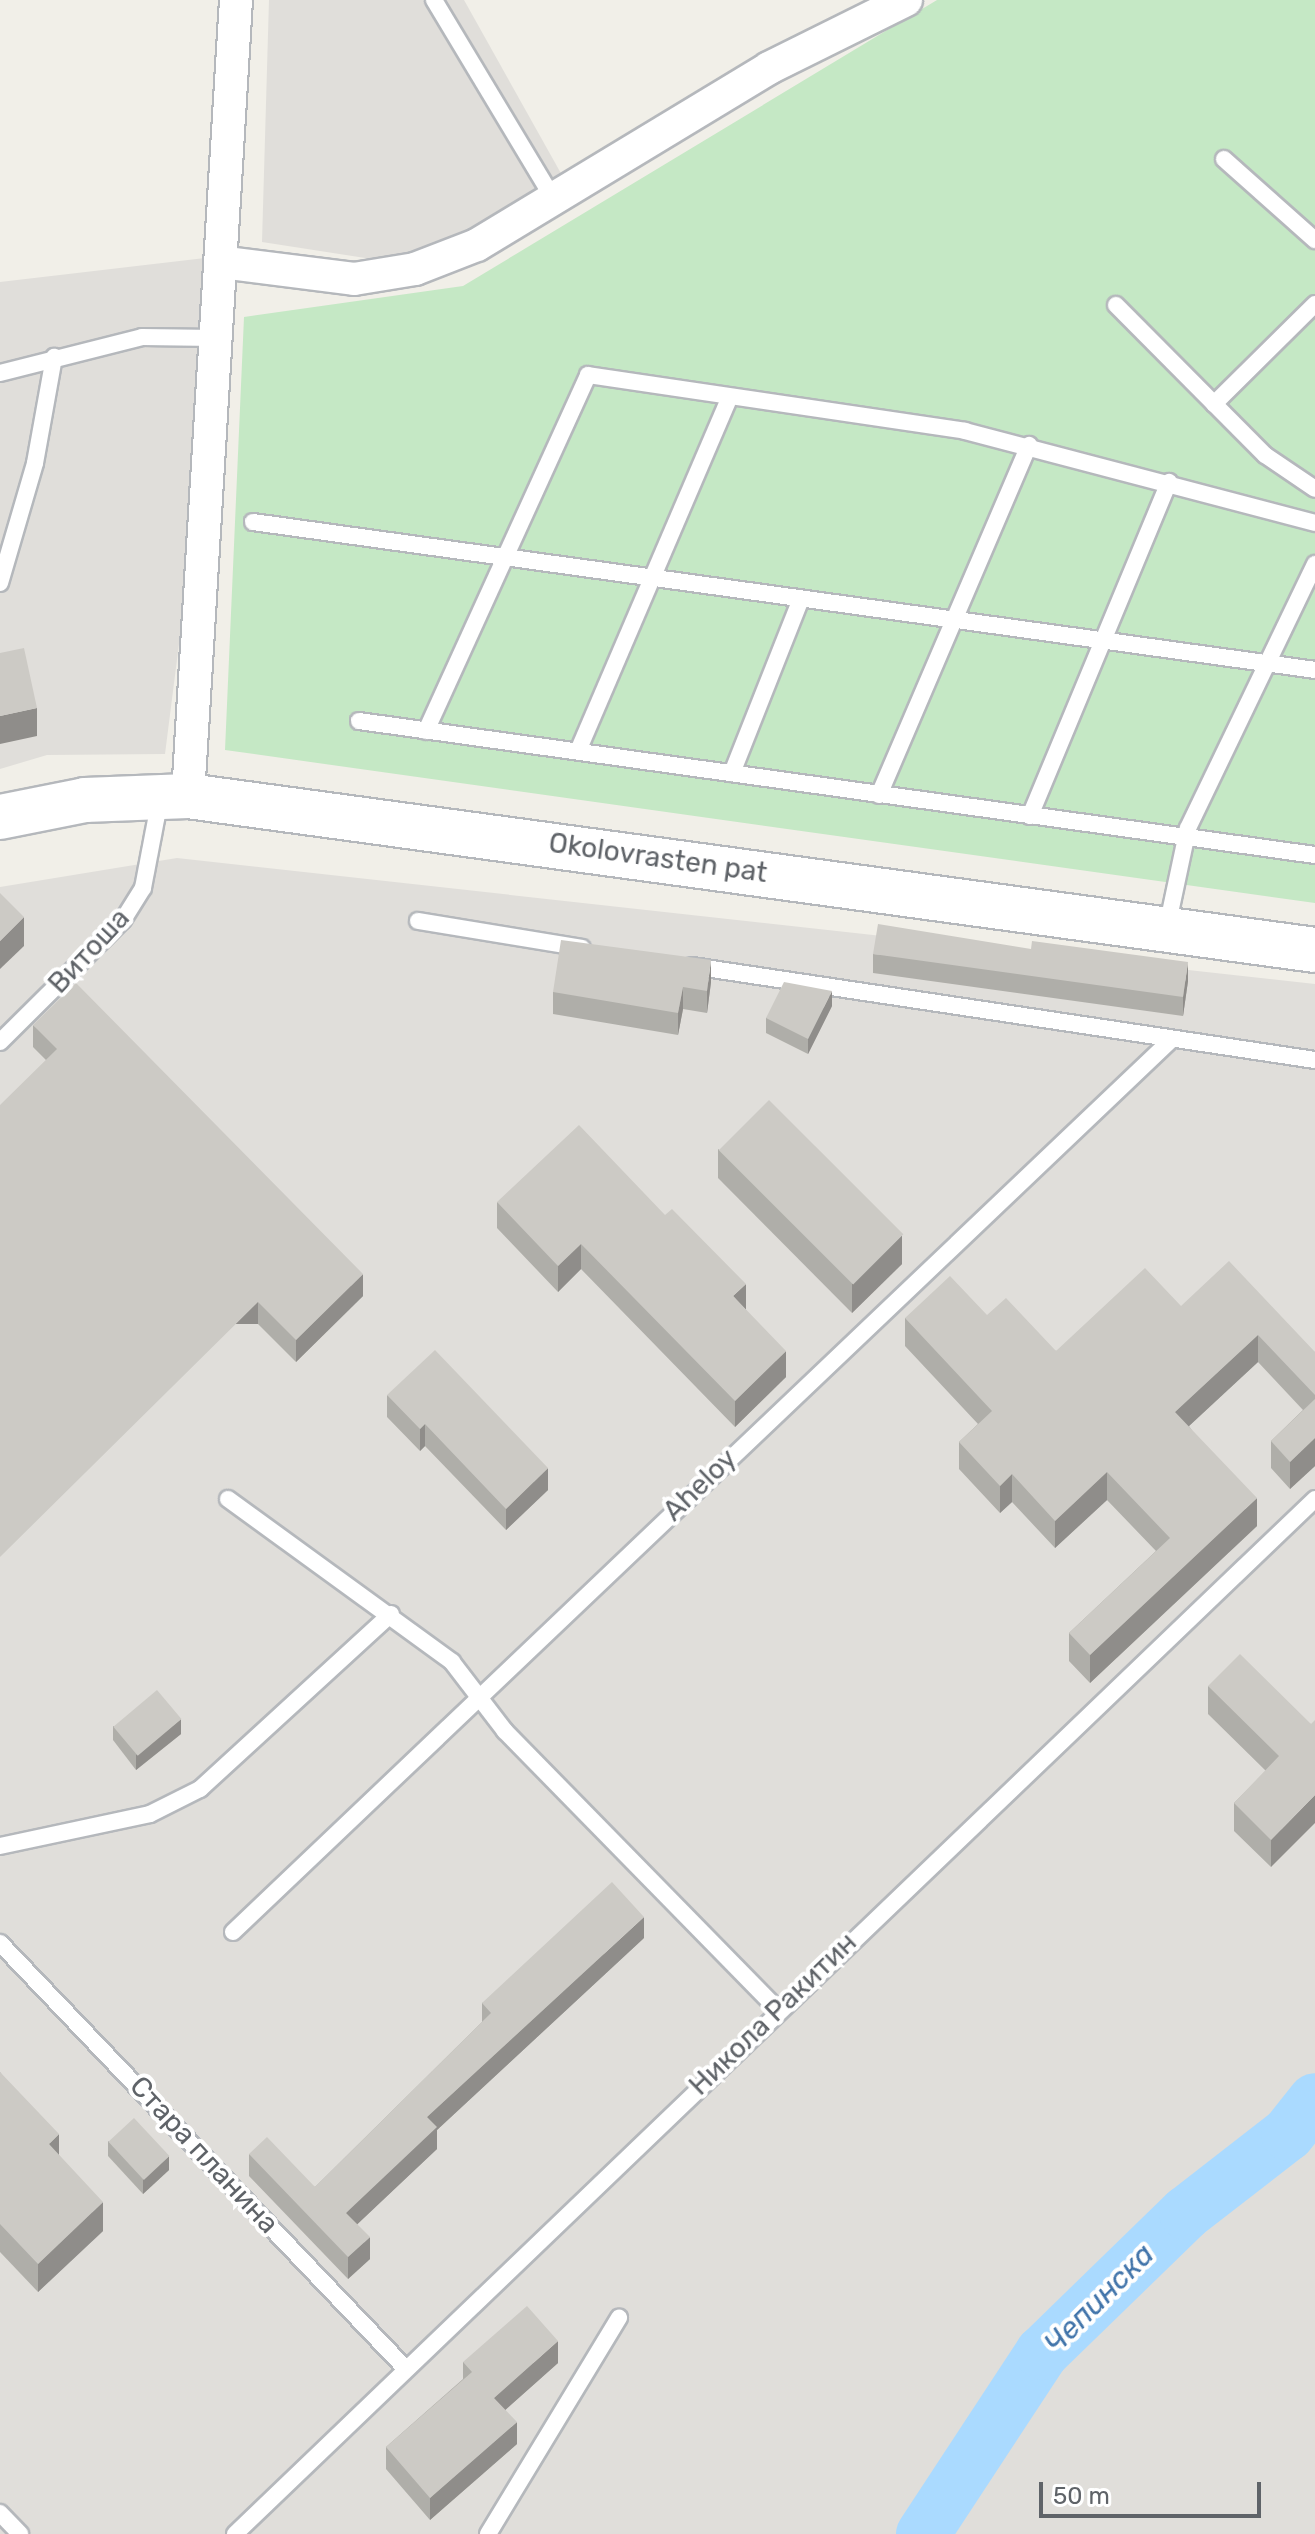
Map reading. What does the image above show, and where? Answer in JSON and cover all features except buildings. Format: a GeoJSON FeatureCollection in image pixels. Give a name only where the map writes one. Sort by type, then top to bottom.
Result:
{"type":"FeatureCollection","features":[{"type":"Feature","properties":{"kind":"street"},"geometry":{"type":"LineString","coordinates":[[174,796],[216,338],[236,0]]}},
{"type":"Feature","properties":{"kind":"street"},"geometry":{"type":"LineString","coordinates":[[220,262],[354,279],[415,269],[477,245],[769,68],[906,0]]}},
{"type":"Feature","properties":{"kind":"street","name":"Okolovrasten pat"},"geometry":{"type":"LineString","coordinates":[[0,817],[85,800],[174,796],[1315,950]]}},
{"type":"Feature","properties":{"kind":"lane"},"geometry":{"type":"LineString","coordinates":[[434,0],[553,198]]}},
{"type":"Feature","properties":{"kind":"lane"},"geometry":{"type":"LineString","coordinates":[[1224,159],[1315,240]]}},
{"type":"Feature","properties":{"kind":"lane"},"geometry":{"type":"LineString","coordinates":[[1214,404],[1315,304]]}},
{"type":"Feature","properties":{"kind":"lane"},"geometry":{"type":"LineString","coordinates":[[1116,305],[1265,455],[1315,489]]}},
{"type":"Feature","properties":{"kind":"lane"},"geometry":{"type":"LineString","coordinates":[[0,373],[142,337],[216,338]]}},
{"type":"Feature","properties":{"kind":"lane"},"geometry":{"type":"LineString","coordinates":[[0,583],[35,463],[54,357]]}},
{"type":"Feature","properties":{"kind":"lane"},"geometry":{"type":"LineString","coordinates":[[426,731],[501,557],[588,375],[1029,445],[1315,523]]}},
{"type":"Feature","properties":{"kind":"lane"},"geometry":{"type":"LineString","coordinates":[[578,751],[730,397]]}},
{"type":"Feature","properties":{"kind":"lane"},"geometry":{"type":"LineString","coordinates":[[879,795],[1029,445]]}},
{"type":"Feature","properties":{"kind":"lane"},"geometry":{"type":"LineString","coordinates":[[1030,816],[1169,482]]}},
{"type":"Feature","properties":{"kind":"lane"},"geometry":{"type":"LineString","coordinates":[[253,522],[1315,670]]}},
{"type":"Feature","properties":{"kind":"lane"},"geometry":{"type":"LineString","coordinates":[[1167,929],[1185,837],[1262,663],[1315,564]]}},
{"type":"Feature","properties":{"kind":"lane"},"geometry":{"type":"LineString","coordinates":[[732,773],[801,599]]}},
{"type":"Feature","properties":{"kind":"lane"},"geometry":{"type":"LineString","coordinates":[[359,721],[1315,855]]}},
{"type":"Feature","properties":{"kind":"lane","name":"Витоша"},"geometry":{"type":"LineString","coordinates":[[0,1042],[137,899],[174,796]]}},
{"type":"Feature","properties":{"kind":"lane"},"geometry":{"type":"LineString","coordinates":[[418,921],[599,951]]}},
{"type":"Feature","properties":{"kind":"lane"},"geometry":{"type":"LineString","coordinates":[[675,964],[1315,1060]]}},
{"type":"Feature","properties":{"kind":"lane","name":"Aheloy"},"geometry":{"type":"LineString","coordinates":[[233,1932],[484,1697],[1171,1040]]}},
{"type":"Feature","properties":{"kind":"lane"},"geometry":{"type":"LineString","coordinates":[[228,1499],[391,1614],[484,1697],[505,1731],[778,2010]]}},
{"type":"Feature","properties":{"kind":"lane","name":"Никола Ракитин"},"geometry":{"type":"LineString","coordinates":[[235,2534],[778,2010],[1315,1499]]}},
{"type":"Feature","properties":{"kind":"lane"},"geometry":{"type":"LineString","coordinates":[[0,1846],[150,1814],[200,1789],[391,1614]]}},
{"type":"Feature","properties":{"kind":"lane","name":"Стара планина"},"geometry":{"type":"LineString","coordinates":[[0,1943],[406,2369]]}},
{"type":"Feature","properties":{"kind":"lane"},"geometry":{"type":"LineString","coordinates":[[488,2534],[619,2318]]}},
{"type":"Feature","properties":{"kind":"lane"},"geometry":{"type":"LineString","coordinates":[[0,2513],[20,2534]]}},
{"type":"Feature","properties":{"kind":"shaded area"},"geometry":{"type":"Polygon","coordinates":[[[269,0],[464,0],[563,177],[404,264],[262,242],[269,0]]]}},
{"type":"Feature","properties":{"kind":"shaded area"},"geometry":{"type":"Polygon","coordinates":[[[205,258],[201,471],[165,754],[47,755],[0,769],[0,282],[205,258]]]}},
{"type":"Feature","properties":{"kind":"shaded area"},"geometry":{"type":"Polygon","coordinates":[[[177,858],[1315,984],[1315,2534],[0,2534],[0,887],[177,858]]]}},
{"type":"Feature","properties":{"kind":"green space"},"geometry":{"type":"Polygon","coordinates":[[[937,0],[1315,0],[1315,903],[225,750],[244,317],[463,286],[937,0]]]}},
{"type":"Feature","properties":{"kind":"waterway","name":"Чепинска"},"geometry":{"type":"LineString","coordinates":[[923,2534],[1042,2353],[1186,2213],[1288,2134],[1315,2100]]}}]}
